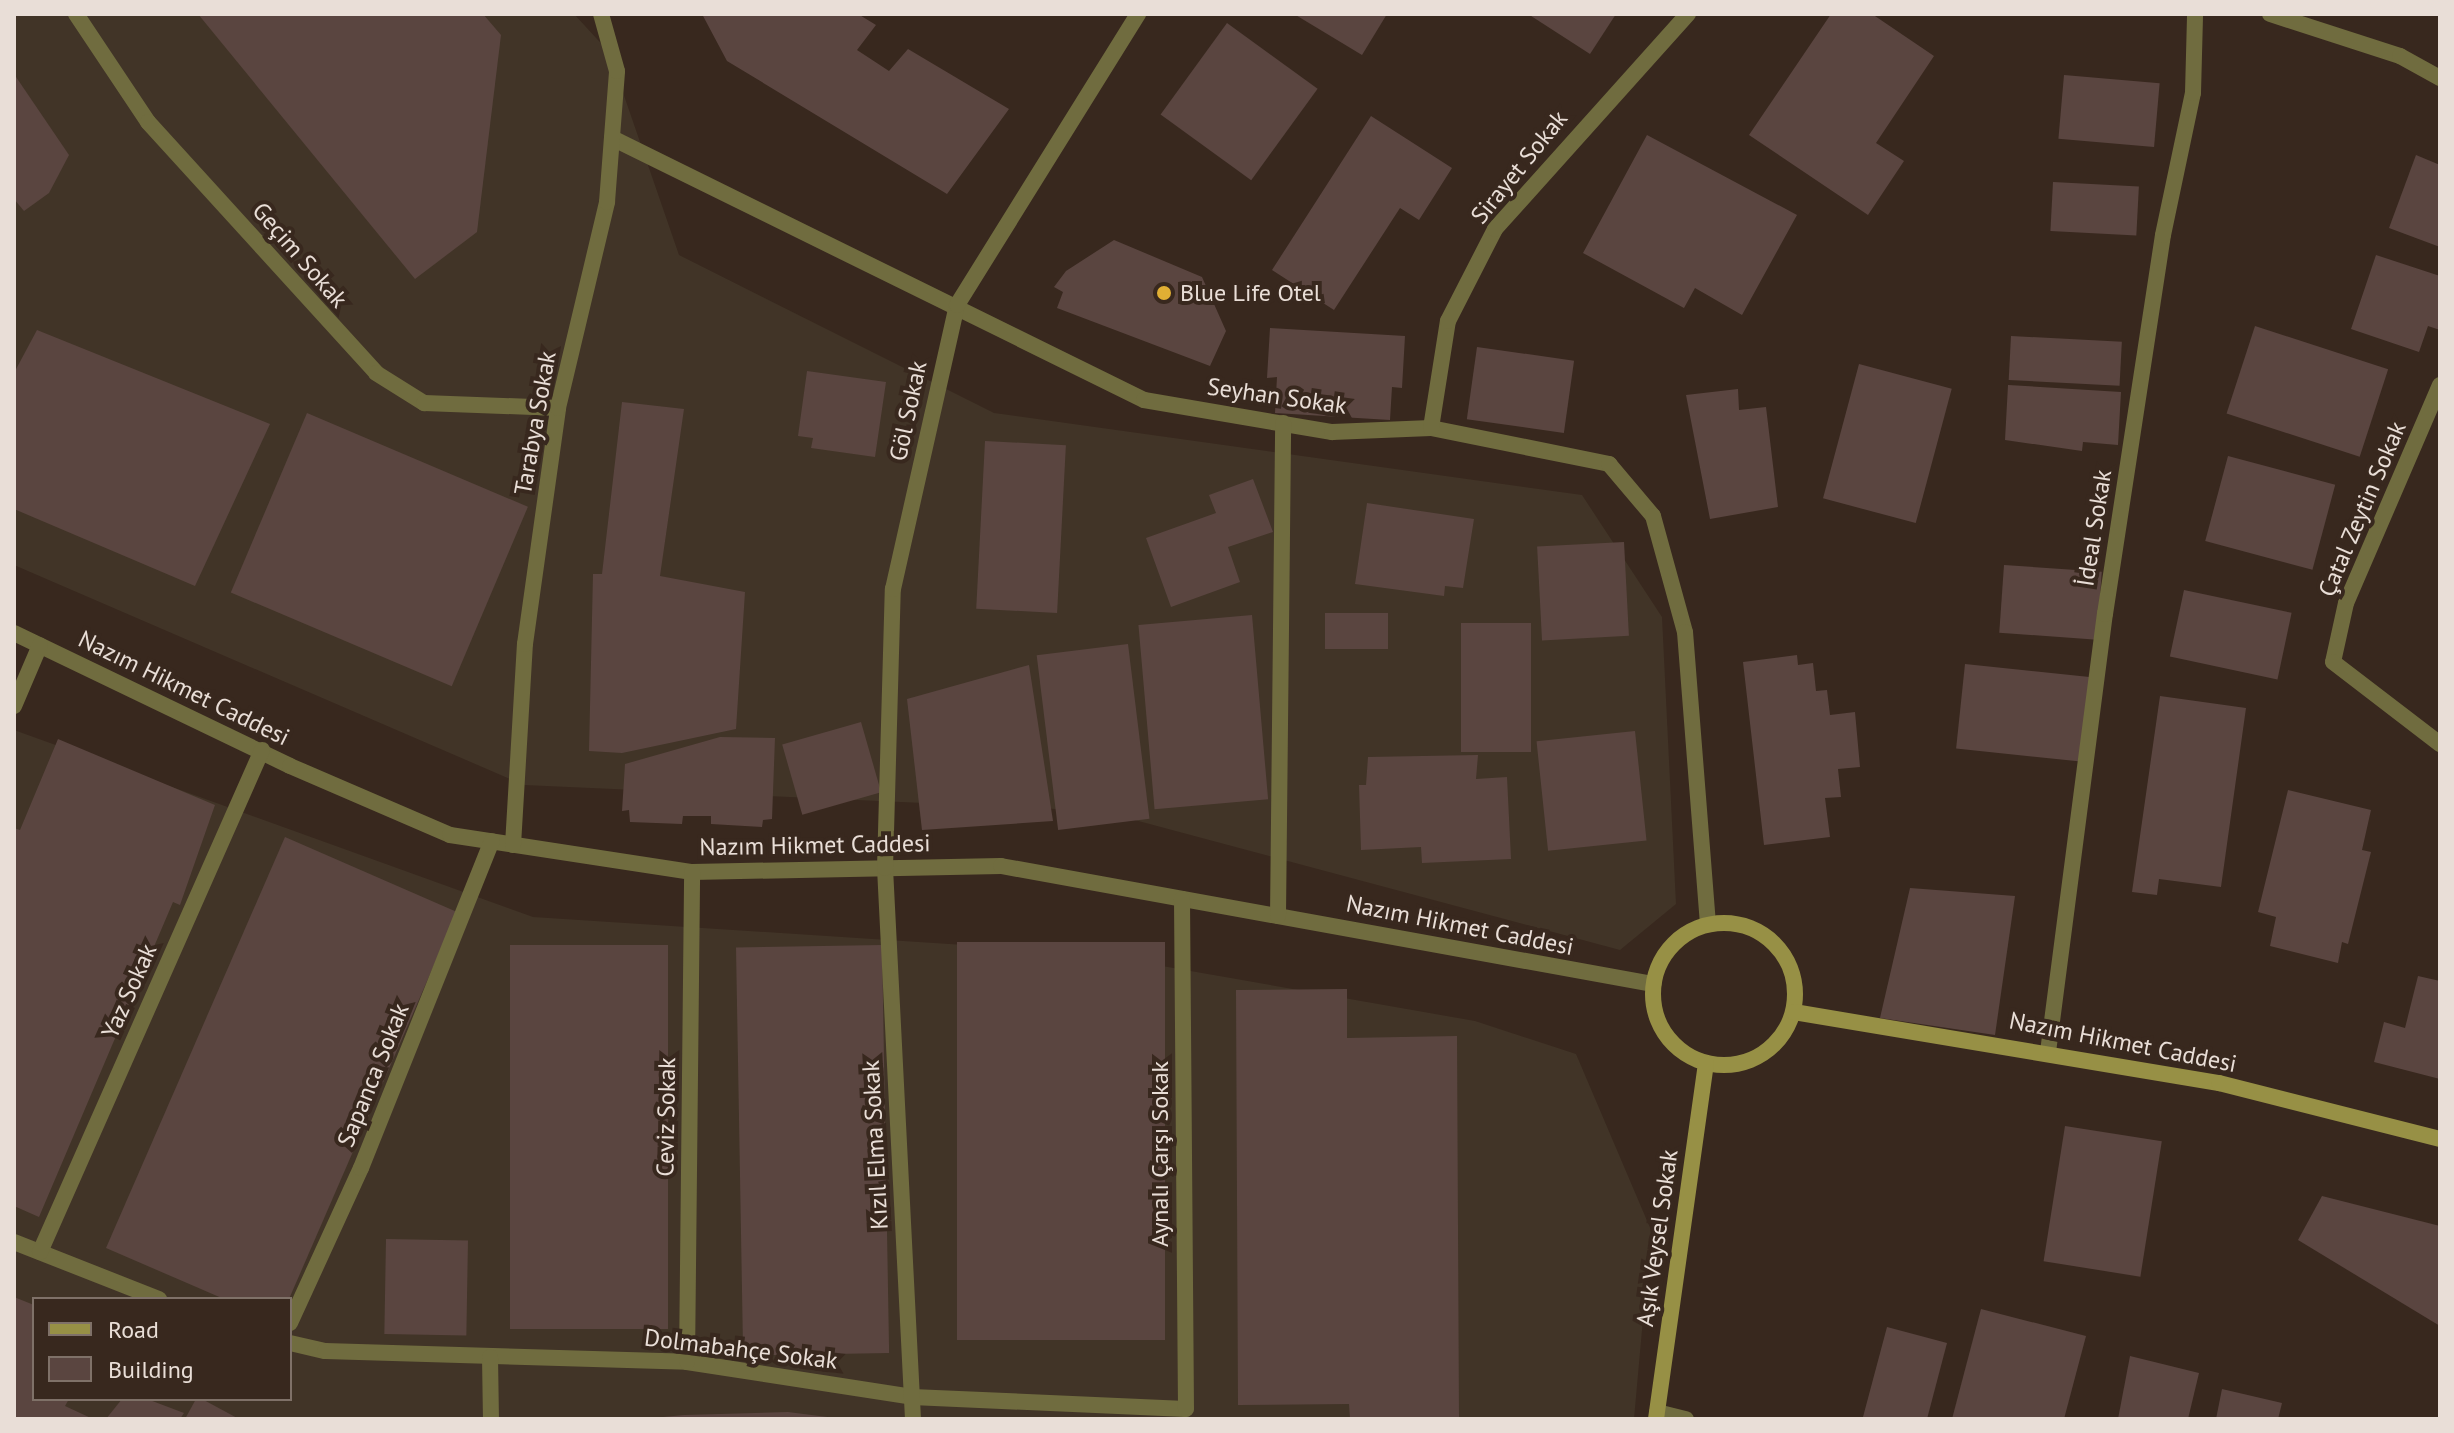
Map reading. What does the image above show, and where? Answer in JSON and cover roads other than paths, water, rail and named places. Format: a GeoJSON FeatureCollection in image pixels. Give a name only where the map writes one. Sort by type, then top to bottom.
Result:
{"type":"FeatureCollection","features":[{"type":"Feature","properties":{"kind":"street","name":"Geçim Sokak"},"geometry":{"type":"LineString","coordinates":[[76,14],[148,122],[376,373],[424,403],[558,408]]}},
{"type":"Feature","properties":{"kind":"street","name":"Tarabya Sokak"},"geometry":{"type":"LineString","coordinates":[[513,845],[525,644],[558,408],[607,202],[617,71],[601,14]]}},
{"type":"Feature","properties":{"kind":"street","name":"Göl Sokak"},"geometry":{"type":"LineString","coordinates":[[885,868],[893,589],[957,305],[1138,14]]}},
{"type":"Feature","properties":{"kind":"street","name":"Sirayet Sokak"},"geometry":{"type":"LineString","coordinates":[[1431,428],[1448,321],[1495,229],[1688,14]]}},
{"type":"Feature","properties":{"kind":"street","name":"İdeal Sokak"},"geometry":{"type":"LineString","coordinates":[[2048,1052],[2105,614],[2163,235],[2193,93],[2195,14]]}},
{"type":"Feature","properties":{"kind":"street"},"geometry":{"type":"LineString","coordinates":[[2272,14],[2400,56],[2440,78]]}},
{"type":"Feature","properties":{"kind":"street","name":"Seyhan Sokak"},"geometry":{"type":"LineString","coordinates":[[612,138],[957,305],[1144,400],[1332,432],[1431,428],[1609,464],[1653,516],[1685,632],[1708,924]]}},
{"type":"Feature","properties":{"kind":"street","name":"Çatal Zeytin Sokak"},"geometry":{"type":"LineString","coordinates":[[2440,385],[2346,603],[2333,662],[2440,744]]}},
{"type":"Feature","properties":{"kind":"street"},"geometry":{"type":"LineString","coordinates":[[1278,916],[1283,423]]}},
{"type":"Feature","properties":{"kind":"street","name":"Nazım Hikmet Caddesi"},"geometry":{"type":"LineString","coordinates":[[14,633],[450,835],[692,872],[1001,866],[1653,984]]}},
{"type":"Feature","properties":{"kind":"street"},"geometry":{"type":"LineString","coordinates":[[14,706],[40,645]]}},
{"type":"Feature","properties":{"kind":"street","name":"Yaz Sokak"},"geometry":{"type":"LineString","coordinates":[[40,1252],[262,750]]}},
{"type":"Feature","properties":{"kind":"street","name":"Sapanca Sokak"},"geometry":{"type":"LineString","coordinates":[[292,1319],[361,1168],[492,841]]}},
{"type":"Feature","properties":{"kind":"street","name":"Kızıl Elma Sokak"},"geometry":{"type":"LineString","coordinates":[[885,868],[913,1419]]}},
{"type":"Feature","properties":{"kind":"street","name":"Ceviz Sokak"},"geometry":{"type":"LineString","coordinates":[[687,1362],[692,872]]}},
{"type":"Feature","properties":{"kind":"street","name":"Aynalı Çarşı Sokak"},"geometry":{"type":"LineString","coordinates":[[1182,899],[1186,1409]]}},
{"type":"Feature","properties":{"kind":"street"},"geometry":{"type":"LineString","coordinates":[[1708,924],[1748,926],[1782,951],[1793,970],[1794,1012],[1770,1049],[1751,1060],[1706,1063],[1686,1054],[1662,1030],[1654,1008],[1653,984],[1672,944],[1708,924]]}},
{"type":"Feature","properties":{"kind":"street","name":"Nazım Hikmet Caddesi"},"geometry":{"type":"LineString","coordinates":[[1794,1012],[2219,1083],[2440,1139]]}},
{"type":"Feature","properties":{"kind":"street","name":"Aşık Veysel Sokak"},"geometry":{"type":"LineString","coordinates":[[1656,1416],[1706,1063]]}},
{"type":"Feature","properties":{"kind":"street"},"geometry":{"type":"LineString","coordinates":[[14,1242],[154,1297]]}},
{"type":"Feature","properties":{"kind":"street","name":"Dolmabahçe Sokak"},"geometry":{"type":"LineString","coordinates":[[292,1343],[325,1351],[687,1362],[912,1397],[1186,1409]]}},
{"type":"Feature","properties":{"kind":"street"},"geometry":{"type":"LineString","coordinates":[[490,1357],[491,1419]]}},
{"type":"Feature","properties":{"kind":"street"},"geometry":{"type":"LineString","coordinates":[[1656,1416],[1686,1419]]}},
{"type":"Feature","properties":{"kind":"place","name":"Blue Life Otel"},"geometry":{"type":"Point","coordinates":[1164,293]}}]}
